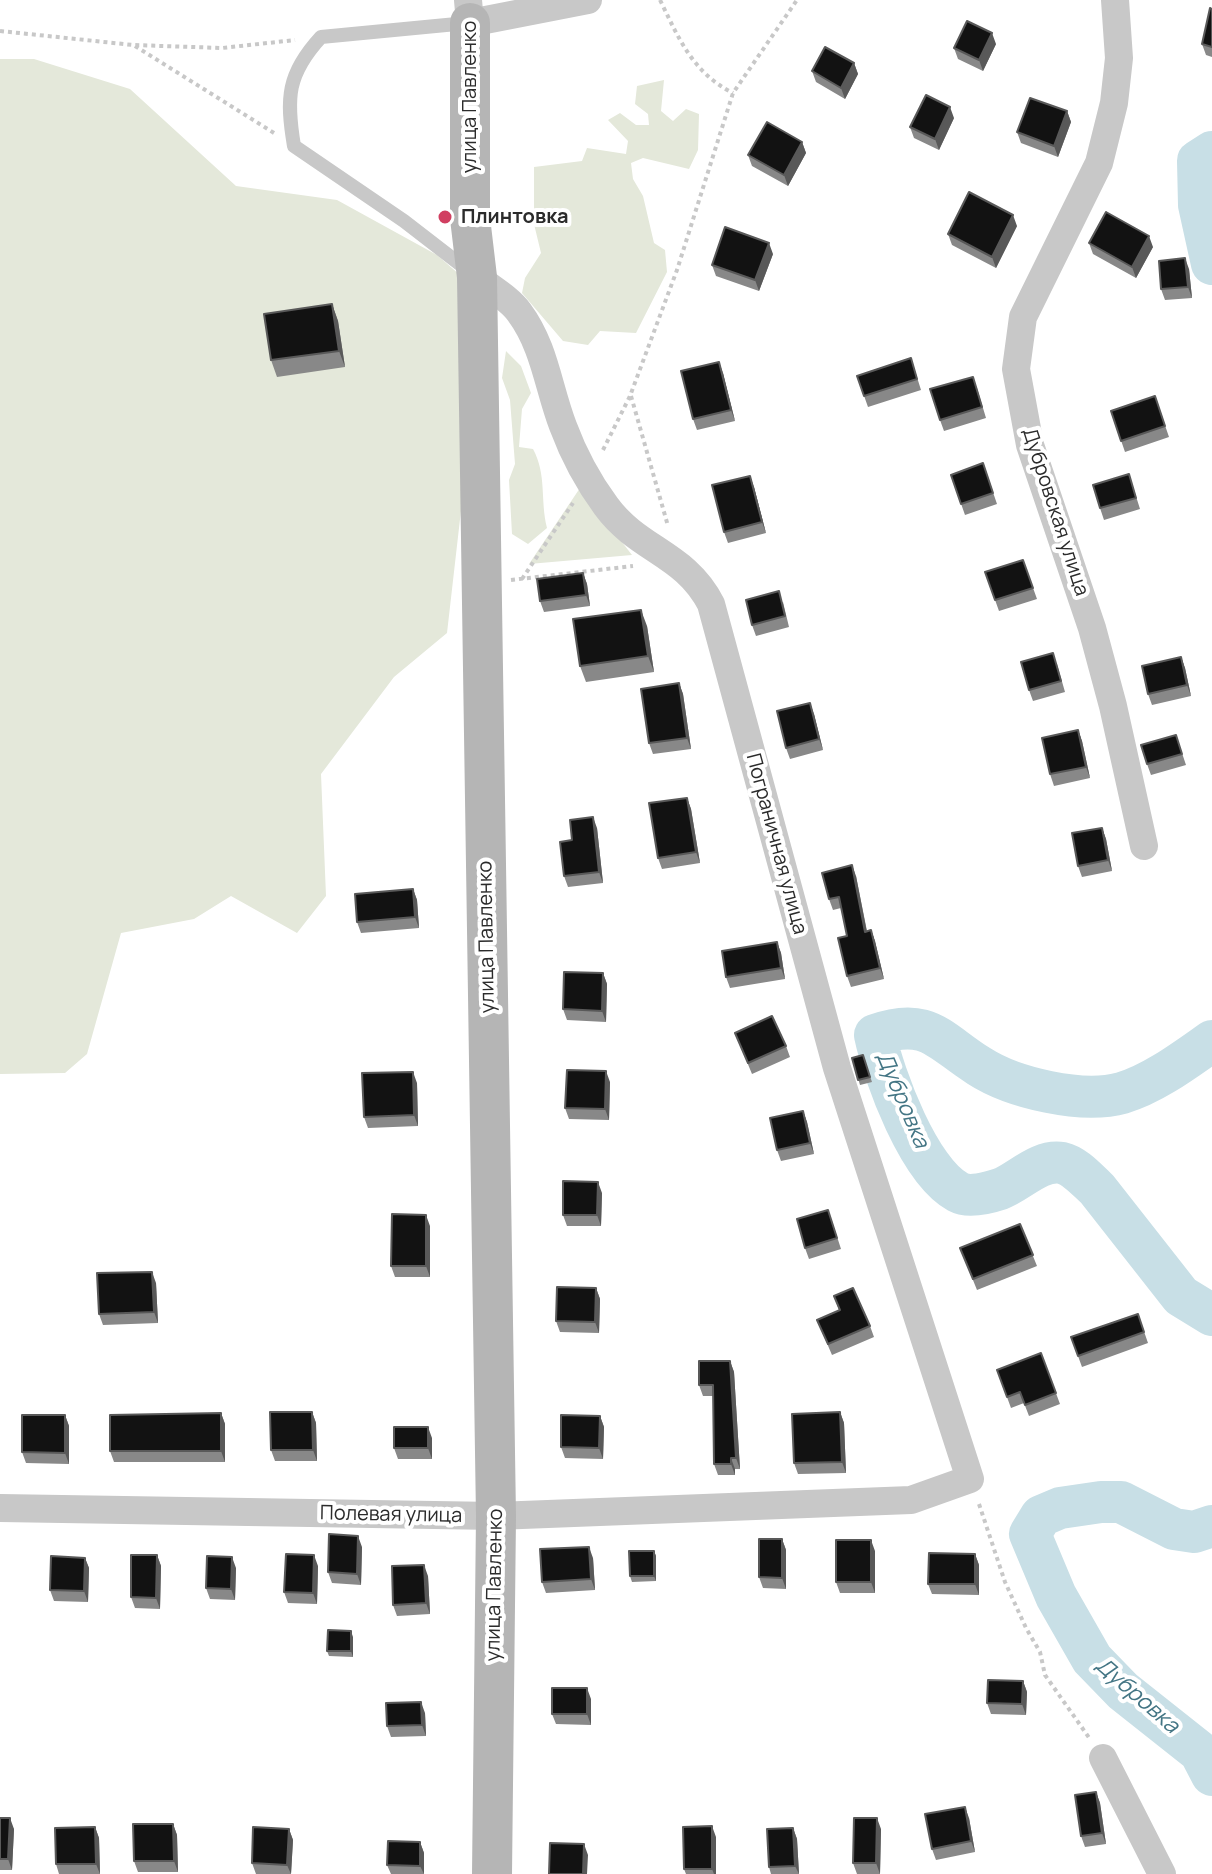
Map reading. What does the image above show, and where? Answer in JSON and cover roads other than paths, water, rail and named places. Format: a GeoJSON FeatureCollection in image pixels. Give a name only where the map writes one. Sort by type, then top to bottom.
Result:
{"type":"FeatureCollection","features":[{"type":"Feature","properties":{"kind":"street"},"geometry":{"type":"LineString","coordinates":[[469,11],[588,0]]}},
{"type":"Feature","properties":{"kind":"street","name":"Дубровская улица"},"geometry":{"type":"LineString","coordinates":[[1115,0],[1119,58],[1114,103],[1099,163],[1023,317],[1016,369],[1030,445],[1099,654],[1144,846]]}},
{"type":"Feature","properties":{"kind":"street","name":"улица Павленко"},"geometry":{"type":"LineString","coordinates":[[469,11],[470,218],[477,277],[496,1516],[492,1874]]}},
{"type":"Feature","properties":{"kind":"street","name":"Пограничная улица"},"geometry":{"type":"LineString","coordinates":[[477,277],[517,309],[534,335],[562,425],[607,508],[639,541],[677,561],[700,582],[711,604],[837,1068],[970,1479]]}},
{"type":"Feature","properties":{"kind":"street","name":"Полевая улица"},"geometry":{"type":"LineString","coordinates":[[0,1508],[496,1516],[911,1500],[970,1479]]}},
{"type":"Feature","properties":{"kind":"street"},"geometry":{"type":"LineString","coordinates":[[1103,1758],[1162,1874]]}},
{"type":"Feature","properties":{"kind":"lane"},"geometry":{"type":"LineString","coordinates":[[469,11],[321,37],[301,58],[289,89],[294,146],[404,221],[477,277]]}},
{"type":"Feature","properties":{"kind":"waterway","name":"Дубровка"},"geometry":{"type":"LineString","coordinates":[[1212,152],[1198,161],[1199,205],[1212,264]]}},
{"type":"Feature","properties":{"kind":"waterway","name":"Дубровка"},"geometry":{"type":"LineString","coordinates":[[1212,1041],[1145,1084],[1122,1093],[1088,1097],[1048,1092],[1010,1081],[921,1030],[908,1028],[875,1035],[886,1074],[905,1121],[930,1165],[944,1181],[962,1194],[979,1194],[1007,1186],[1045,1164],[1067,1165],[1097,1189],[1181,1296],[1212,1315]]}},
{"type":"Feature","properties":{"kind":"waterway","name":"Дубровка"},"geometry":{"type":"LineString","coordinates":[[1212,1526],[1194,1532],[1174,1529],[1121,1502],[1101,1502],[1060,1508],[1041,1516],[1030,1534],[1056,1596],[1092,1659],[1123,1691],[1200,1752],[1212,1775]]}},
{"type":"Feature","properties":{"kind":"place","name":"Плинтовка"},"geometry":{"type":"Point","coordinates":[445,217]}}]}
